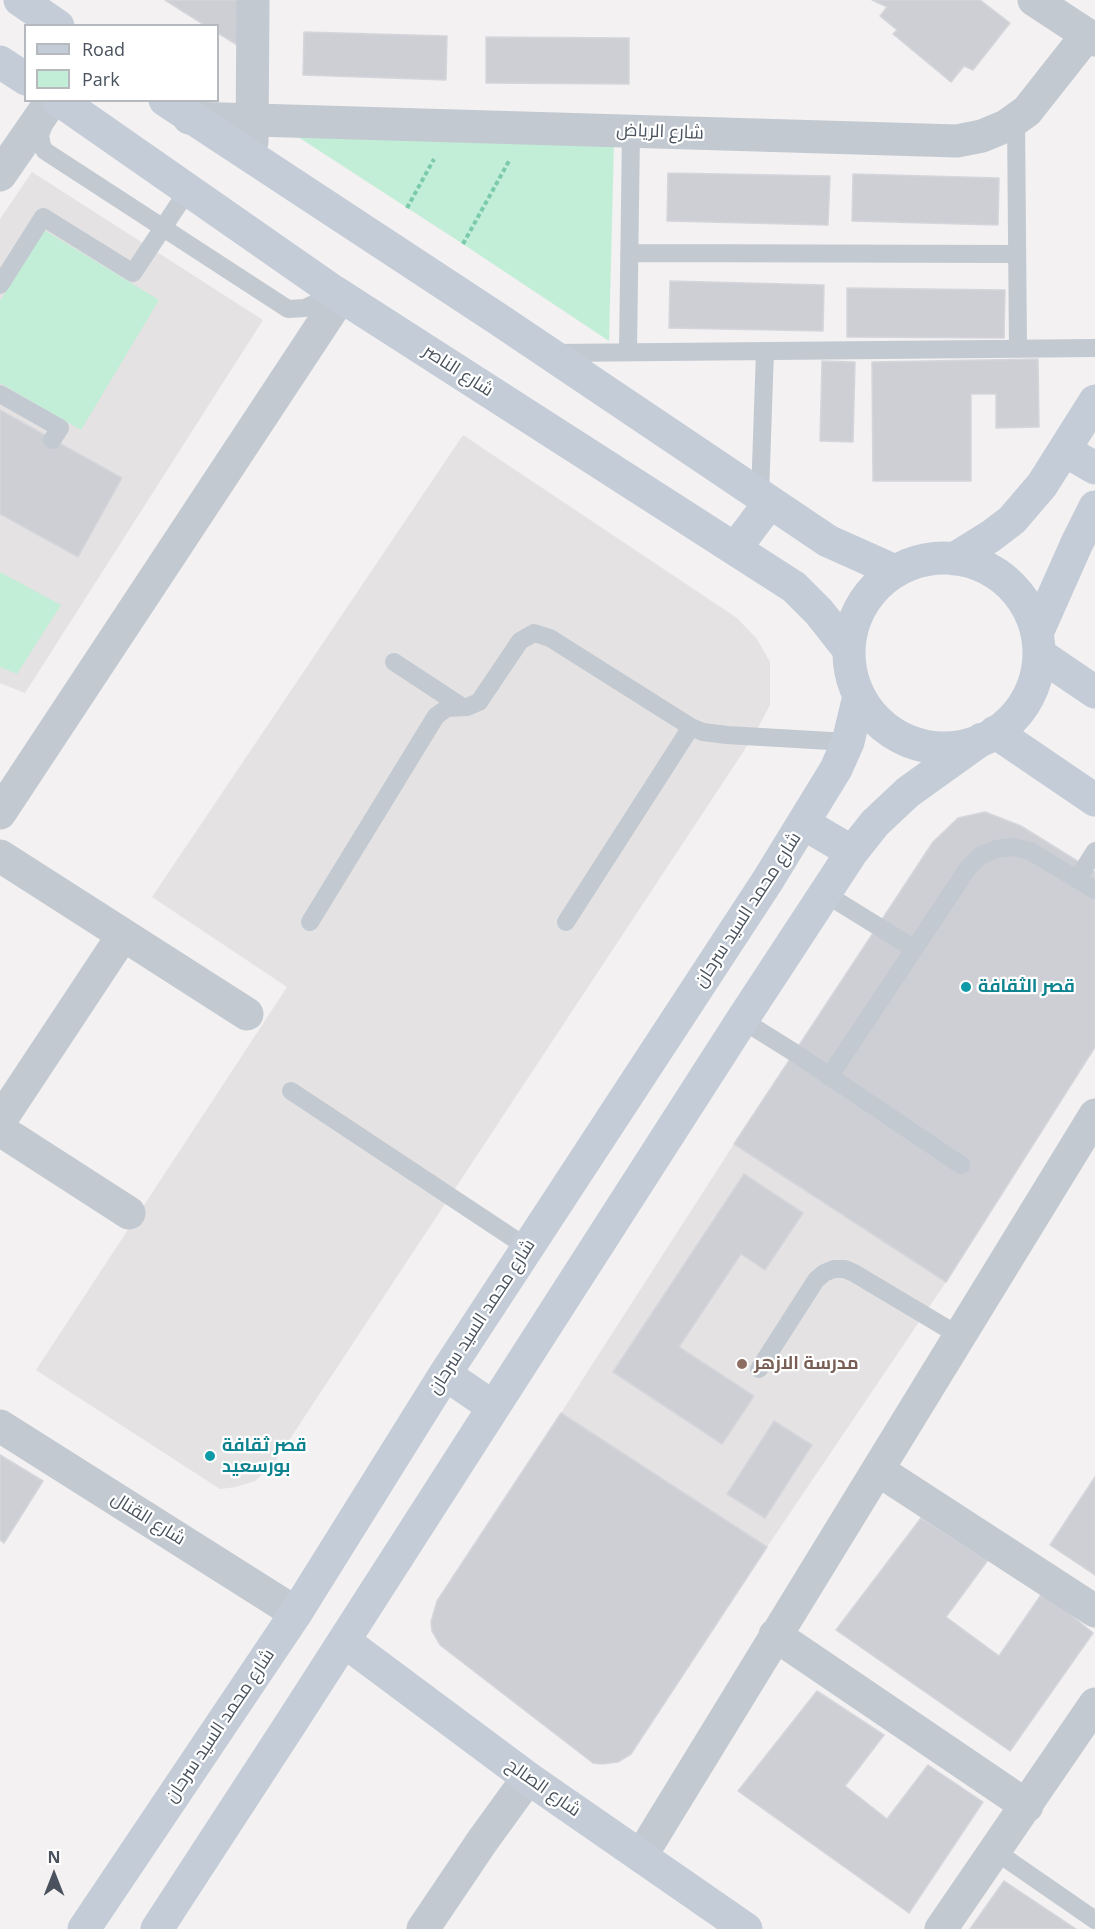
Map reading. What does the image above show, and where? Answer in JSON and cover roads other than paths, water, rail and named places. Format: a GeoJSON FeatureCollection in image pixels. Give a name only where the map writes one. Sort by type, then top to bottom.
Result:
{"type":"FeatureCollection","features":[{"type":"Feature","properties":{"kind":"street"},"geometry":{"type":"LineString","coordinates":[[20,0],[55,24]]}},
{"type":"Feature","properties":{"kind":"street"},"geometry":{"type":"LineString","coordinates":[[251,157],[253,0]]}},
{"type":"Feature","properties":{"kind":"street"},"geometry":{"type":"LineString","coordinates":[[1034,0],[1091,38]]}},
{"type":"Feature","properties":{"kind":"street","name":"شارع الرياض"},"geometry":{"type":"LineString","coordinates":[[177,109],[252,119],[957,141],[982,136],[1006,126],[1027,111],[1091,38]]}},
{"type":"Feature","properties":{"kind":"street"},"geometry":{"type":"LineString","coordinates":[[0,62],[24,77]]}},
{"type":"Feature","properties":{"kind":"street"},"geometry":{"type":"LineString","coordinates":[[0,175],[52,102]]}},
{"type":"Feature","properties":{"kind":"street","name":"شارع الناصر"},"geometry":{"type":"LineString","coordinates":[[62,102],[337,293],[794,587],[819,612],[849,650]]}},
{"type":"Feature","properties":{"kind":"street"},"geometry":{"type":"LineString","coordinates":[[177,109],[548,353],[828,541],[895,571]]}},
{"type":"Feature","properties":{"kind":"street"},"geometry":{"type":"LineString","coordinates":[[0,813],[337,293]]}},
{"type":"Feature","properties":{"kind":"street"},"geometry":{"type":"LineString","coordinates":[[954,559],[1012,520],[1042,485],[1095,401]]}},
{"type":"Feature","properties":{"kind":"street"},"geometry":{"type":"LineString","coordinates":[[1064,450],[1095,468]]}},
{"type":"Feature","properties":{"kind":"street"},"geometry":{"type":"LineString","coordinates":[[735,549],[765,499]]}},
{"type":"Feature","properties":{"kind":"street"},"geometry":{"type":"LineString","coordinates":[[1038,644],[1077,543],[1095,507]]}},
{"type":"Feature","properties":{"kind":"street"},"geometry":{"type":"LineString","coordinates":[[157,1929],[852,852],[875,823],[908,792],[989,736],[1013,717],[1027,699],[1036,678],[1038,644],[1031,614],[1021,597],[1008,582],[982,567],[954,559],[934,559],[914,563],[895,571],[880,582],[867,597],[851,631],[850,666],[859,696],[870,713],[885,727],[912,741],[942,748],[963,745],[989,736]]}},
{"type":"Feature","properties":{"kind":"street"},"geometry":{"type":"LineString","coordinates":[[1038,644],[1095,692]]}},
{"type":"Feature","properties":{"kind":"street","name":"شارع محمد السيد سرحان"},"geometry":{"type":"LineString","coordinates":[[84,1929],[296,1613],[444,1374],[803,823],[836,769],[848,742],[859,696]]}},
{"type":"Feature","properties":{"kind":"street"},"geometry":{"type":"LineString","coordinates":[[989,736],[1095,800]]}},
{"type":"Feature","properties":{"kind":"street"},"geometry":{"type":"LineString","coordinates":[[803,823],[852,852]]}},
{"type":"Feature","properties":{"kind":"street"},"geometry":{"type":"LineString","coordinates":[[0,856],[247,1014]]}},
{"type":"Feature","properties":{"kind":"street"},"geometry":{"type":"LineString","coordinates":[[0,1121],[123,935]]}},
{"type":"Feature","properties":{"kind":"street"},"geometry":{"type":"LineString","coordinates":[[640,1856],[1095,1115]]}},
{"type":"Feature","properties":{"kind":"street"},"geometry":{"type":"LineString","coordinates":[[0,1130],[129,1213]]}},
{"type":"Feature","properties":{"kind":"street"},"geometry":{"type":"LineString","coordinates":[[444,1374],[493,1407]]}},
{"type":"Feature","properties":{"kind":"street","name":"شارع القنال"},"geometry":{"type":"LineString","coordinates":[[0,1426],[296,1613]]}},
{"type":"Feature","properties":{"kind":"street"},"geometry":{"type":"LineString","coordinates":[[878,1470],[1095,1611]]}},
{"type":"Feature","properties":{"kind":"street"},"geometry":{"type":"LineString","coordinates":[[776,1635],[1027,1806]]}},
{"type":"Feature","properties":{"kind":"street","name":"شارع الصالح"},"geometry":{"type":"LineString","coordinates":[[344,1641],[528,1778],[746,1929]]}},
{"type":"Feature","properties":{"kind":"street"},"geometry":{"type":"LineString","coordinates":[[941,1929],[1095,1704]]}},
{"type":"Feature","properties":{"kind":"street"},"geometry":{"type":"LineString","coordinates":[[423,1929],[528,1778]]}},
{"type":"Feature","properties":{"kind":"lane"},"geometry":{"type":"LineString","coordinates":[[52,102],[40,135],[45,151],[288,309],[305,308],[337,293]]}},
{"type":"Feature","properties":{"kind":"lane"},"geometry":{"type":"LineString","coordinates":[[1016,119],[1018,349]]}},
{"type":"Feature","properties":{"kind":"lane"},"geometry":{"type":"LineString","coordinates":[[628,352],[631,131]]}},
{"type":"Feature","properties":{"kind":"lane"},"geometry":{"type":"LineString","coordinates":[[0,285],[43,217],[133,273],[188,190]]}},
{"type":"Feature","properties":{"kind":"lane"},"geometry":{"type":"LineString","coordinates":[[629,253],[1017,254]]}},
{"type":"Feature","properties":{"kind":"lane"},"geometry":{"type":"LineString","coordinates":[[548,353],[1095,348]]}},
{"type":"Feature","properties":{"kind":"lane"},"geometry":{"type":"LineString","coordinates":[[765,351],[765,499]]}},
{"type":"Feature","properties":{"kind":"lane"},"geometry":{"type":"LineString","coordinates":[[0,393],[60,428],[52,440]]}},
{"type":"Feature","properties":{"kind":"lane"},"geometry":{"type":"LineString","coordinates":[[310,922],[436,716],[447,708],[474,705],[484,698],[520,641],[534,633],[550,638],[691,727],[714,734],[848,742]]}},
{"type":"Feature","properties":{"kind":"lane"},"geometry":{"type":"LineString","coordinates":[[394,662],[461,706]]}},
{"type":"Feature","properties":{"kind":"lane"},"geometry":{"type":"LineString","coordinates":[[566,922],[691,727]]}},
{"type":"Feature","properties":{"kind":"lane"},"geometry":{"type":"LineString","coordinates":[[829,1077],[913,948],[968,868],[980,856],[996,849],[1013,847],[1030,851],[1095,890]]}},
{"type":"Feature","properties":{"kind":"lane"},"geometry":{"type":"LineString","coordinates":[[1078,878],[1095,851]]}},
{"type":"Feature","properties":{"kind":"lane"},"geometry":{"type":"LineString","coordinates":[[824,893],[913,948]]}},
{"type":"Feature","properties":{"kind":"lane"},"geometry":{"type":"LineString","coordinates":[[742,1020],[961,1165]]}},
{"type":"Feature","properties":{"kind":"lane"},"geometry":{"type":"LineString","coordinates":[[291,1091],[528,1248]]}},
{"type":"Feature","properties":{"kind":"lane"},"geometry":{"type":"LineString","coordinates":[[759,1369],[816,1280],[824,1273],[834,1269],[845,1269],[958,1335]]}},
{"type":"Feature","properties":{"kind":"lane"},"geometry":{"type":"LineString","coordinates":[[995,1851],[1095,1920]]}},
{"type":"Feature","properties":{"kind":"place","name":"قصر الثقافة"},"geometry":{"type":"Point","coordinates":[966,987]}},
{"type":"Feature","properties":{"kind":"place","name":"مدرسة الازهر"},"geometry":{"type":"Point","coordinates":[742,1364]}},
{"type":"Feature","properties":{"kind":"place","name":"قصر ثقافة بورسعيد"},"geometry":{"type":"Point","coordinates":[210,1456]}}]}
